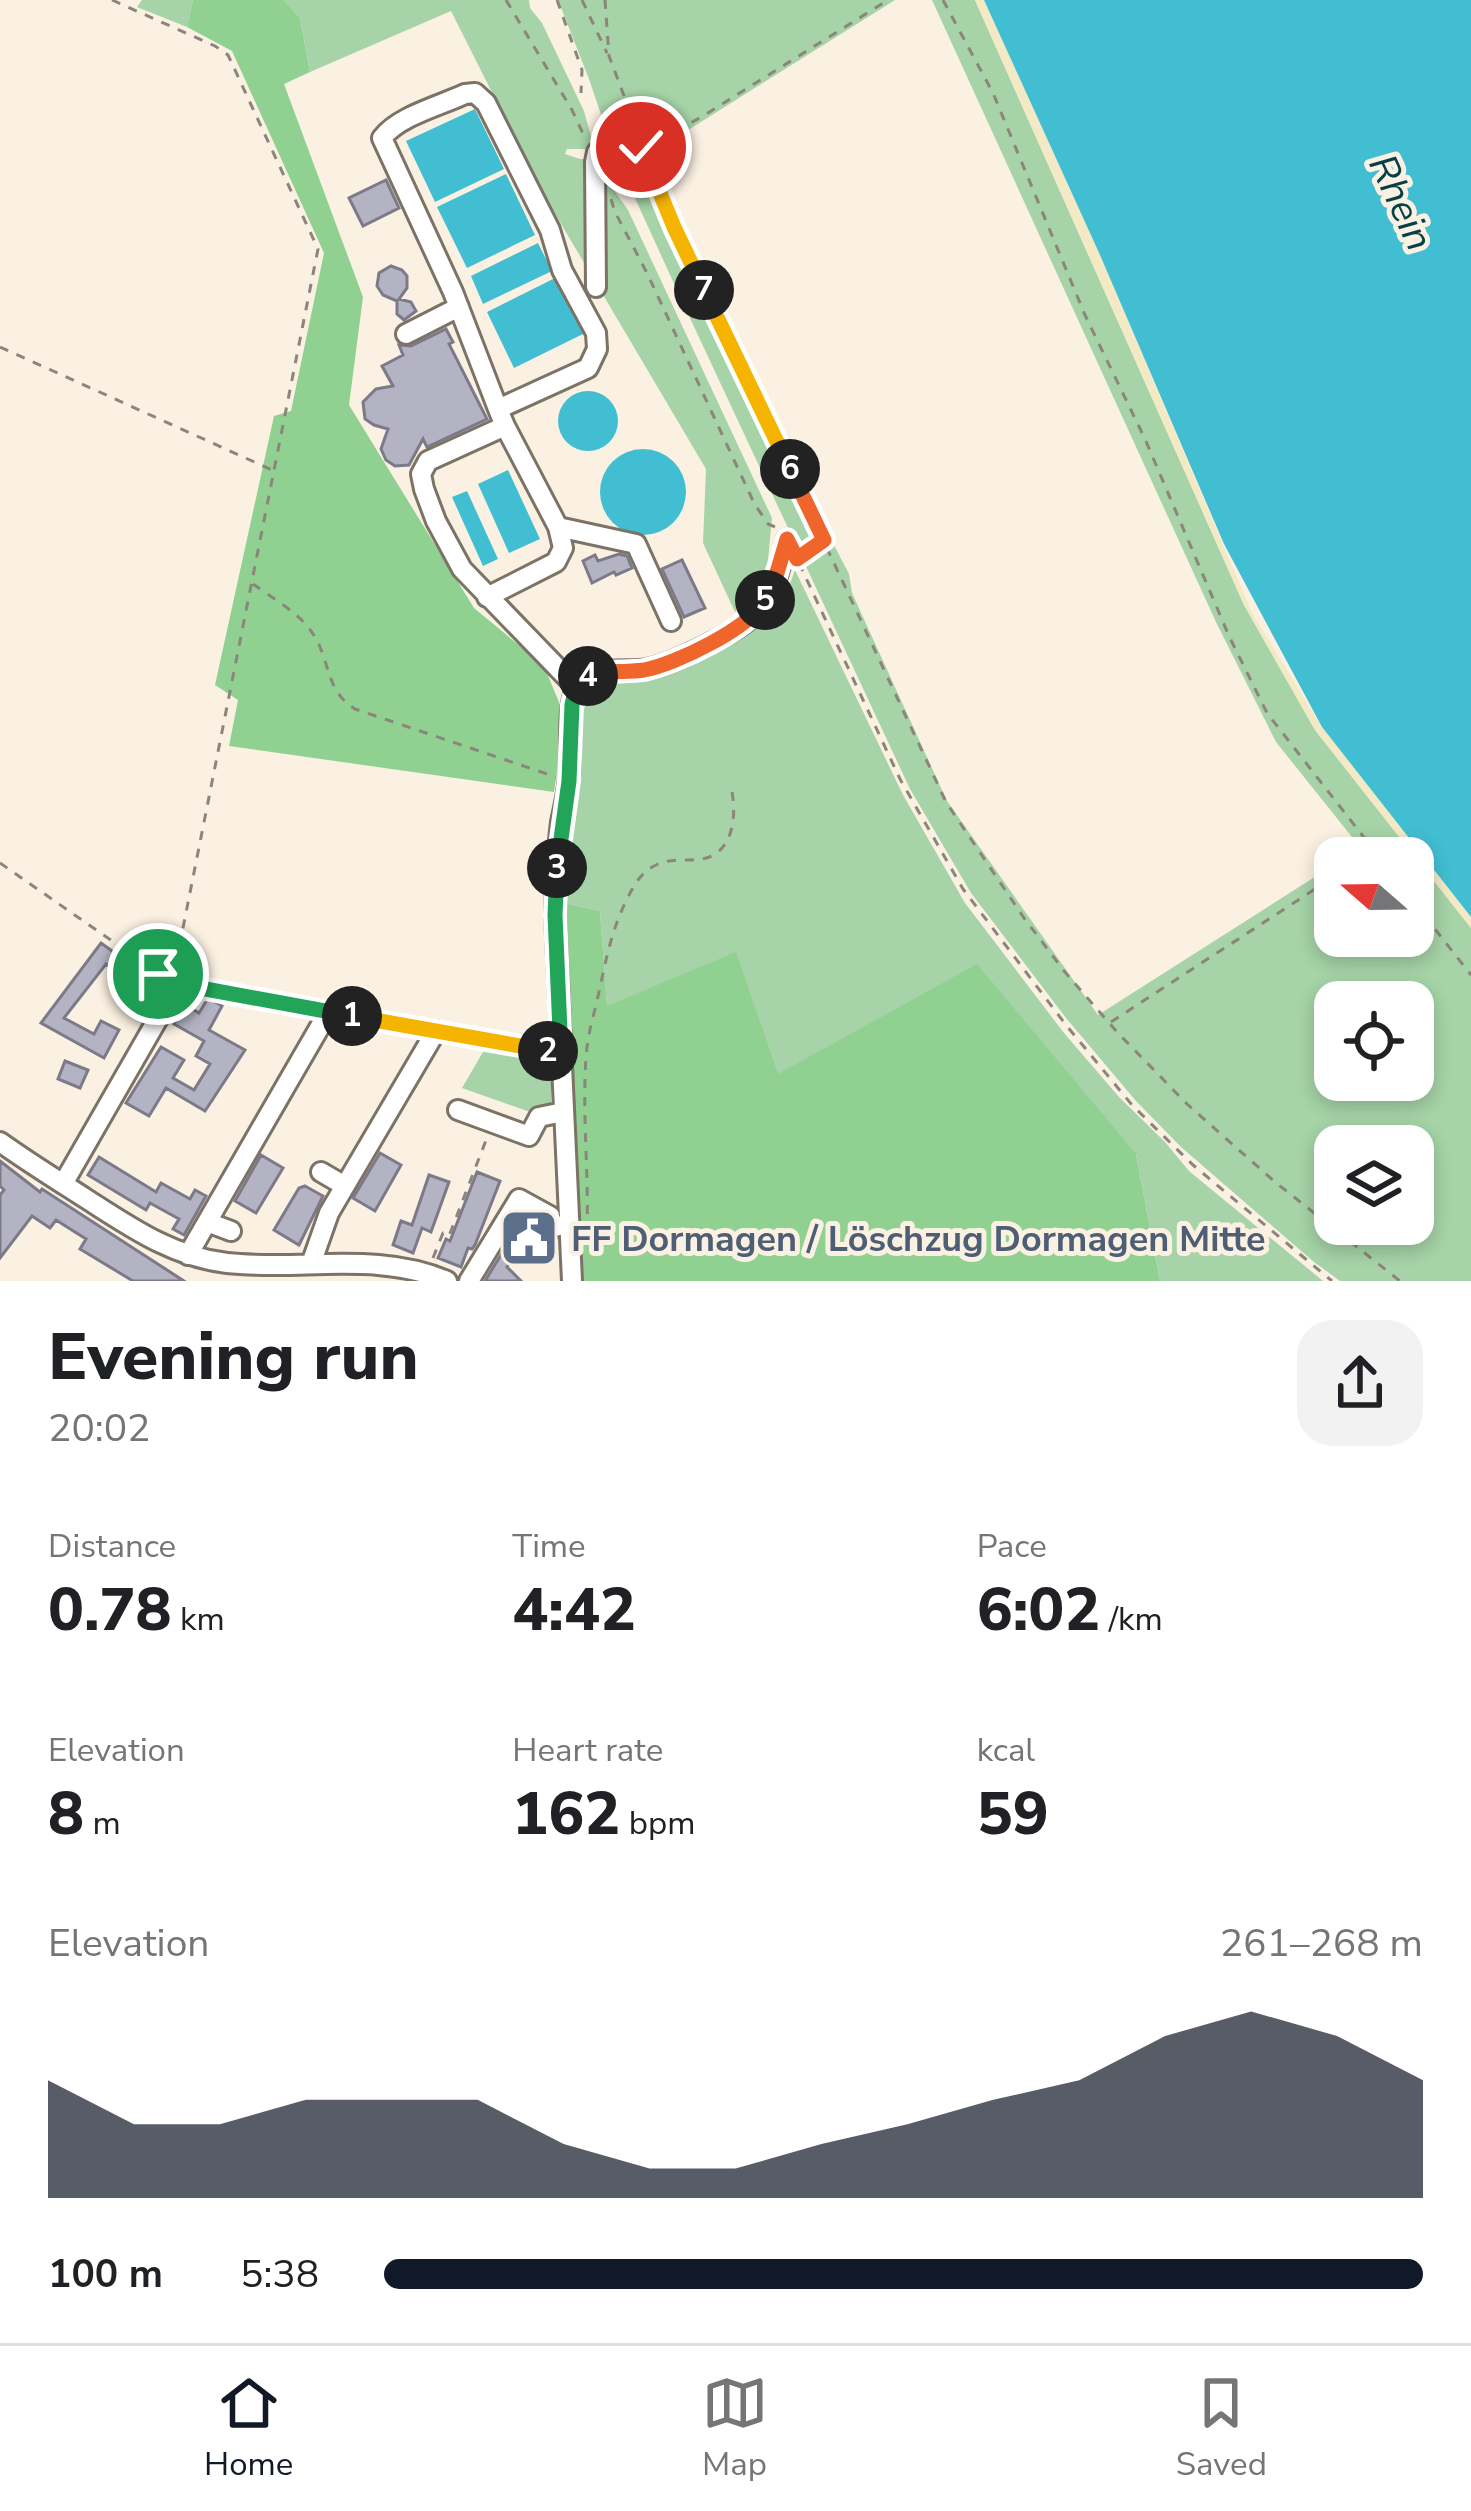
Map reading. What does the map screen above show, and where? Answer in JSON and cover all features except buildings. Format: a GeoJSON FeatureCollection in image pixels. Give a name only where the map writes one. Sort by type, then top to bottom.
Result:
{"type":"FeatureCollection","features":[{"type":"Feature","properties":{"kind":"street"},"geometry":{"type":"LineString","coordinates":[[487,597],[556,562],[563,548],[558,527],[502,417],[459,307],[382,138],[399,124],[475,93],[486,103],[550,230],[562,270],[596,333],[597,349],[588,368],[502,417],[428,461],[421,474],[436,521],[462,569],[487,597],[576,687]]}},
{"type":"Feature","properties":{"kind":"street"},"geometry":{"type":"LineString","coordinates":[[596,287],[595,162],[604,146]]}},
{"type":"Feature","properties":{"kind":"street"},"geometry":{"type":"LineString","coordinates":[[406,334],[459,307]]}},
{"type":"Feature","properties":{"kind":"street"},"geometry":{"type":"LineString","coordinates":[[558,527],[636,544],[671,621]]}},
{"type":"Feature","properties":{"kind":"street"},"geometry":{"type":"LineString","coordinates":[[572,1281],[556,872],[576,687],[601,672],[645,670],[669,663],[737,628],[760,610],[774,583],[785,535]]}},
{"type":"Feature","properties":{"kind":"street"},"geometry":{"type":"LineString","coordinates":[[63,1184],[160,1015],[172,982]]}},
{"type":"Feature","properties":{"kind":"street"},"geometry":{"type":"LineString","coordinates":[[188,1255],[329,1011]]}},
{"type":"Feature","properties":{"kind":"street"},"geometry":{"type":"LineString","coordinates":[[311,1264],[329,1213],[436,1030]]}},
{"type":"Feature","properties":{"kind":"street"},"geometry":{"type":"LineString","coordinates":[[458,1110],[529,1136],[539,1117],[562,1112]]}},
{"type":"Feature","properties":{"kind":"street"},"geometry":{"type":"LineString","coordinates":[[0,1142],[141,1233],[226,1272],[311,1264],[381,1264],[447,1281]]}},
{"type":"Feature","properties":{"kind":"street"},"geometry":{"type":"LineString","coordinates":[[321,1172],[345,1186]]}},
{"type":"Feature","properties":{"kind":"street"},"geometry":{"type":"LineString","coordinates":[[469,1281],[519,1199],[550,1216],[550,1228],[567,1224]]}},
{"type":"Feature","properties":{"kind":"street"},"geometry":{"type":"LineString","coordinates":[[206,1222],[231,1231]]}},
{"type":"Feature","properties":{"kind":"path"},"geometry":{"type":"LineString","coordinates":[[112,0],[227,55],[318,249],[172,982]]}},
{"type":"Feature","properties":{"kind":"path"},"geometry":{"type":"LineString","coordinates":[[506,0],[586,141],[604,146]]}},
{"type":"Feature","properties":{"kind":"path"},"geometry":{"type":"LineString","coordinates":[[557,0],[582,70],[581,94]]}},
{"type":"Feature","properties":{"kind":"path"},"geometry":{"type":"LineString","coordinates":[[582,0],[609,56],[674,227],[946,802],[1024,918],[1109,1023],[1202,1117],[1400,1281]]}},
{"type":"Feature","properties":{"kind":"path"},"geometry":{"type":"LineString","coordinates":[[604,0],[609,56]]}},
{"type":"Feature","properties":{"kind":"path"},"geometry":{"type":"LineString","coordinates":[[641,147],[703,116],[888,0]]}},
{"type":"Feature","properties":{"kind":"path"},"geometry":{"type":"LineString","coordinates":[[943,0],[993,93],[1085,316],[1267,713],[1363,837]]}},
{"type":"Feature","properties":{"kind":"path"},"geometry":{"type":"LineString","coordinates":[[609,190],[615,212],[754,503],[768,524],[785,535]]}},
{"type":"Feature","properties":{"kind":"path"},"geometry":{"type":"LineString","coordinates":[[0,347],[275,472]]}},
{"type":"Feature","properties":{"kind":"path"},"geometry":{"type":"LineString","coordinates":[[824,540],[797,559],[900,779],[976,906],[1132,1105],[1193,1165],[1332,1281]]}},
{"type":"Feature","properties":{"kind":"path"},"geometry":{"type":"LineString","coordinates":[[252,583],[311,630],[340,700],[569,781]]}},
{"type":"Feature","properties":{"kind":"path"},"geometry":{"type":"LineString","coordinates":[[586,1239],[585,1063],[606,950],[641,875],[665,862],[712,856],[725,845],[733,819],[730,784]]}},
{"type":"Feature","properties":{"kind":"path"},"geometry":{"type":"LineString","coordinates":[[0,863],[172,982],[561,1054]]}},
{"type":"Feature","properties":{"kind":"path"},"geometry":{"type":"LineString","coordinates":[[1109,1023],[1314,890]]}},
{"type":"Feature","properties":{"kind":"path"},"geometry":{"type":"LineString","coordinates":[[1434,927],[1471,974]]}},
{"type":"Feature","properties":{"kind":"path"},"geometry":{"type":"LineString","coordinates":[[428,1274],[443,1233],[449,1236],[493,1123]]}},
{"type":"Feature","properties":{"kind":"green space"},"geometry":{"type":"Polygon","coordinates":[[[142,0],[193,0],[187,27],[137,7],[142,0]]]}},
{"type":"Feature","properties":{"kind":"green space"},"geometry":{"type":"Polygon","coordinates":[[[193,0],[284,0],[300,18],[310,72],[284,84],[363,297],[349,405],[474,608],[544,666],[561,707],[554,792],[229,746],[238,700],[215,685],[274,416],[291,411],[324,253],[232,51],[187,27],[193,0]]]}},
{"type":"Feature","properties":{"kind":"green space"},"geometry":{"type":"Polygon","coordinates":[[[284,0],[529,0],[584,111],[592,140],[590,149],[567,149],[565,154],[592,159],[628,210],[772,518],[768,560],[759,588],[735,612],[703,543],[706,469],[541,190],[451,11],[310,72],[300,18],[284,0]]]}},
{"type":"Feature","properties":{"kind":"green space"},"geometry":{"type":"Polygon","coordinates":[[[558,0],[895,0],[650,154],[673,210],[849,574],[852,593],[947,801],[1098,1015],[1314,877],[1314,957],[1434,957],[1434,881],[1471,928],[1471,1281],[1340,1281],[1314,1262],[1181,1147],[1136,1101],[971,893],[910,789],[613,150],[558,0]]]}},
{"type":"Feature","properties":{"kind":"green space"},"geometry":{"type":"Polygon","coordinates":[[[932,0],[975,0],[1244,605],[1315,730],[1399,837],[1352,837],[1276,742],[1216,622],[932,0]]]}},
{"type":"Feature","properties":{"kind":"green space"},"geometry":{"type":"Polygon","coordinates":[[[795,570],[903,795],[965,903],[1064,1033],[1189,1171],[1323,1281],[1160,1281],[1136,1154],[778,1074],[607,1007],[600,911],[565,903],[579,728],[588,695],[611,680],[650,679],[738,640],[785,598],[795,570]]]}},
{"type":"Feature","properties":{"kind":"green space"},"geometry":{"type":"Polygon","coordinates":[[[565,903],[600,911],[607,1006],[736,952],[778,1074],[977,964],[1136,1154],[1160,1281],[581,1281],[565,903]]]}},
{"type":"Feature","properties":{"kind":"green space"},"geometry":{"type":"Polygon","coordinates":[[[487,1045],[551,1058],[551,1104],[533,1113],[462,1088],[487,1045]]]}},
{"type":"Feature","properties":{"kind":"sand"},"geometry":{"type":"Polygon","coordinates":[[[975,0],[984,0],[1100,255],[1252,613],[1322,727],[1408,837],[1399,837],[1315,730],[1244,605],[975,0]]]}},
{"type":"Feature","properties":{"kind":"sand"},"geometry":{"type":"Polygon","coordinates":[[[1434,870],[1471,917],[1471,928],[1434,881],[1434,870]]]}},
{"type":"Feature","properties":{"kind":"water","name":"Rhein"},"geometry":{"type":"Polygon","coordinates":[[[984,0],[1471,0],[1471,917],[1434,870],[1434,837],[1408,837],[1322,727],[1224,544],[984,0]]]}},
{"type":"Feature","properties":{"kind":"water"},"geometry":{"type":"Polygon","coordinates":[[[475,109],[504,169],[435,202],[406,141],[475,109]]]}},
{"type":"Feature","properties":{"kind":"water"},"geometry":{"type":"Polygon","coordinates":[[[506,174],[535,235],[467,268],[437,207],[506,174]]]}},
{"type":"Feature","properties":{"kind":"water"},"geometry":{"type":"Polygon","coordinates":[[[538,243],[552,271],[483,304],[471,276],[538,243]]]}},
{"type":"Feature","properties":{"kind":"water"},"geometry":{"type":"Polygon","coordinates":[[[559,276],[585,333],[514,368],[487,312],[559,276]]]}},
{"type":"Feature","properties":{"kind":"water"},"geometry":{"type":"Polygon","coordinates":[[[588,391],[609,400],[618,421],[609,442],[588,451],[567,442],[558,421],[567,400],[588,391]]]}},
{"type":"Feature","properties":{"kind":"water"},"geometry":{"type":"Polygon","coordinates":[[[643,449],[673,462],[686,492],[673,522],[643,535],[613,522],[600,492],[613,462],[643,449]]]}},
{"type":"Feature","properties":{"kind":"water"},"geometry":{"type":"Polygon","coordinates":[[[508,470],[540,539],[509,553],[478,484],[508,470]]]}},
{"type":"Feature","properties":{"kind":"water"},"geometry":{"type":"Polygon","coordinates":[[[467,491],[498,559],[483,566],[452,497],[467,491]]]}},
{"type":"Feature","properties":{"kind":"place","name":"FF Dormagen / Löschzug Dormagen Mitte"},"geometry":{"type":"Point","coordinates":[529,1238]}},
{"type":"Feature","properties":{"kind":"route"},"geometry":{"type":"LineString","coordinates":[[158,974],[184,985],[561,1054],[556,872],[576,687],[601,672],[645,670],[669,663],[737,628],[760,610],[787,539],[797,559],[824,540],[674,227],[641,147]]}}]}
